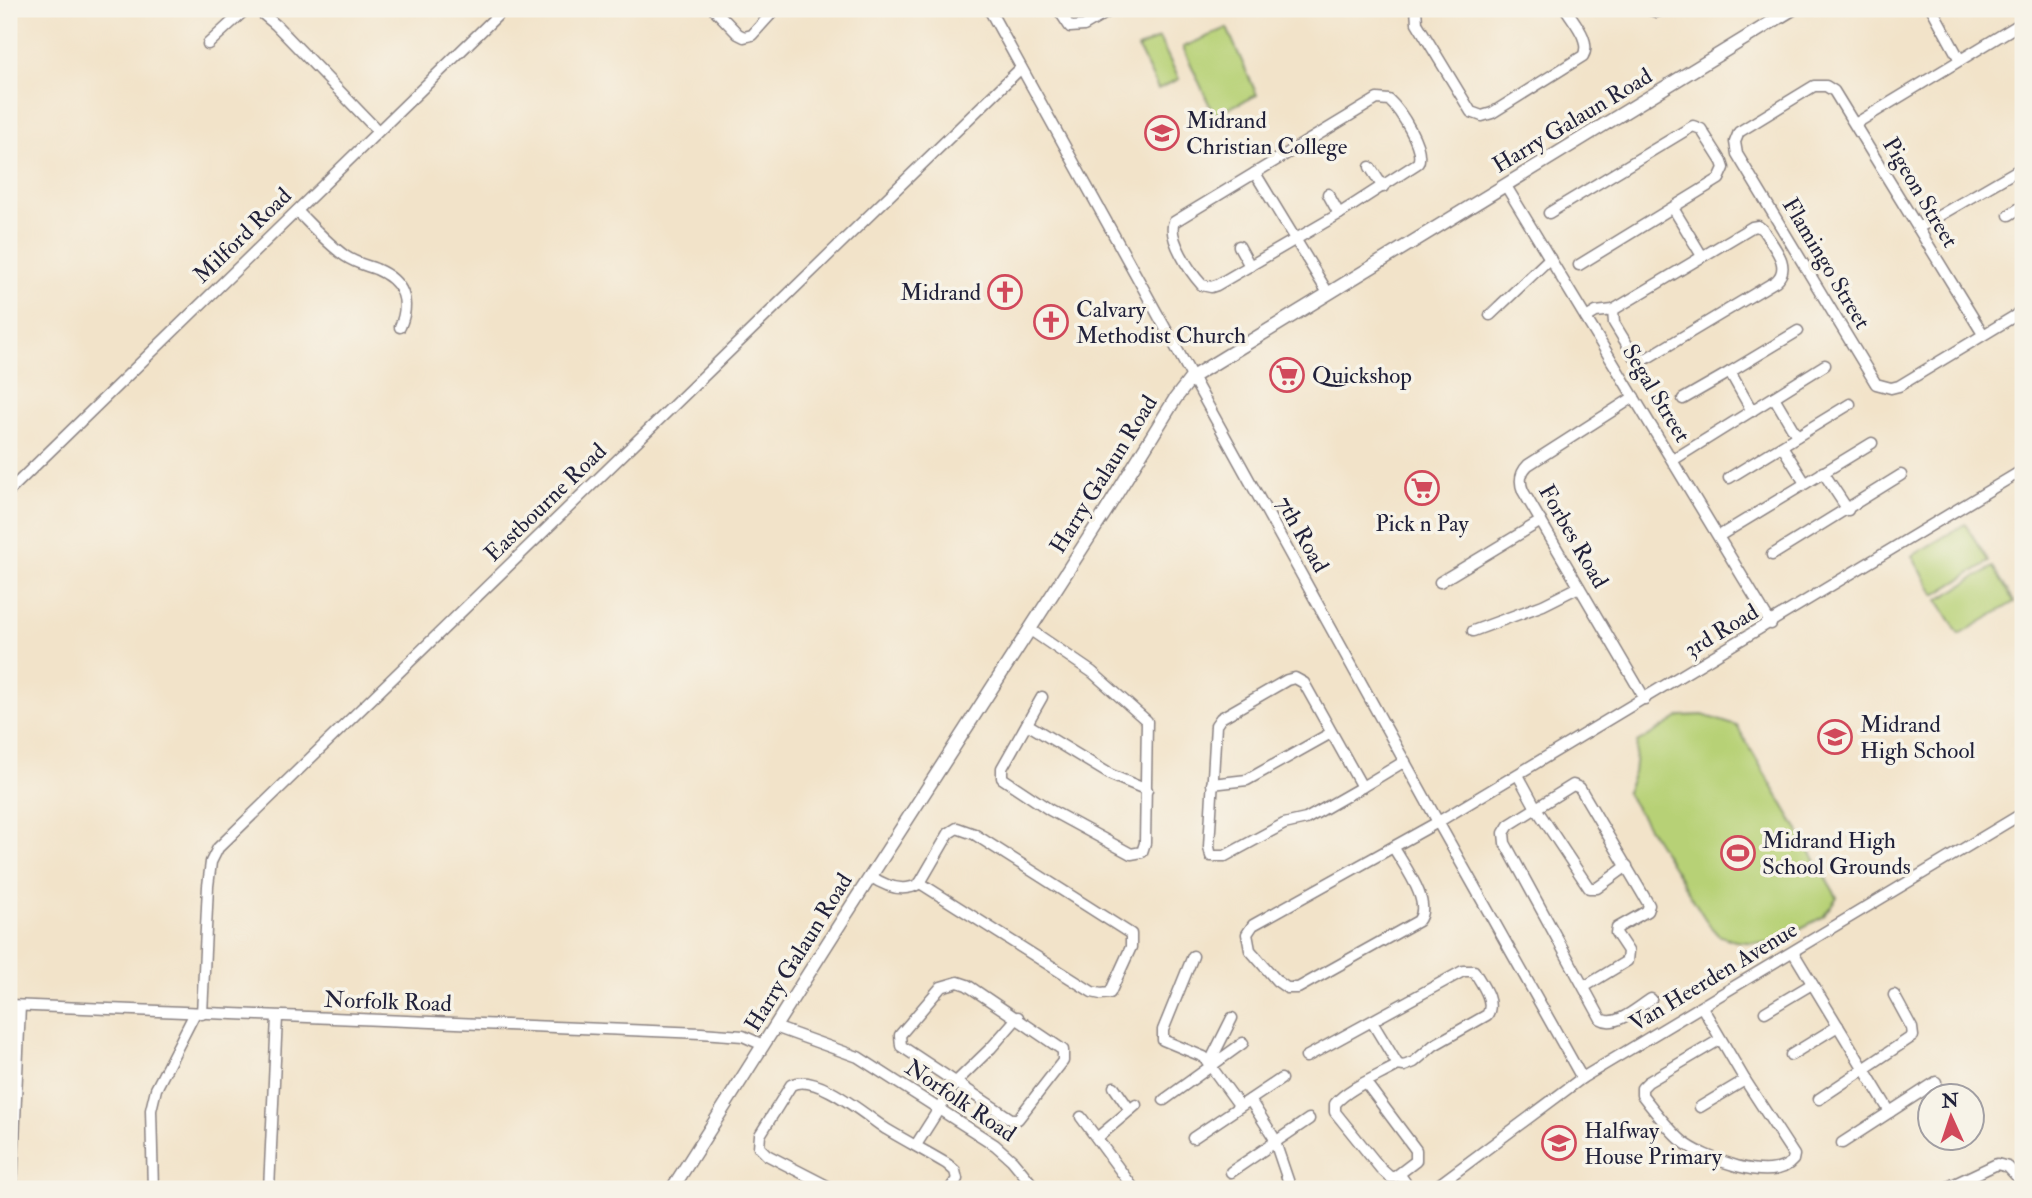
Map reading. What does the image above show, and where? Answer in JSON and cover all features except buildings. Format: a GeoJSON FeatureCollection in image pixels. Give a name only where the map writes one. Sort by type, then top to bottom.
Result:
{"type":"FeatureCollection","features":[{"type":"Feature","properties":{"kind":"main road","name":"Harry Galaun Road"},"geometry":{"type":"LineString","coordinates":[[672,1189],[1175,399],[1192,377],[1793,9]]}},
{"type":"Feature","properties":{"kind":"street","name":"Milford Road"},"geometry":{"type":"LineString","coordinates":[[9,491],[504,9]]}},
{"type":"Feature","properties":{"kind":"street"},"geometry":{"type":"LineString","coordinates":[[714,9],[744,37],[752,35],[772,13]]}},
{"type":"Feature","properties":{"kind":"street","name":"7th Road"},"geometry":{"type":"LineString","coordinates":[[989,9],[1582,1078]]}},
{"type":"Feature","properties":{"kind":"street"},"geometry":{"type":"LineString","coordinates":[[1058,9],[1070,27],[1079,27],[1112,9]]}},
{"type":"Feature","properties":{"kind":"street"},"geometry":{"type":"LineString","coordinates":[[1416,9],[1417,23],[1457,90],[1471,112],[1482,116],[1492,113],[1583,55],[1586,43],[1566,9]]}},
{"type":"Feature","properties":{"kind":"street"},"geometry":{"type":"LineString","coordinates":[[1647,9],[1657,12],[1665,9]]}},
{"type":"Feature","properties":{"kind":"street"},"geometry":{"type":"LineString","coordinates":[[1932,9],[1960,60]]}},
{"type":"Feature","properties":{"kind":"street"},"geometry":{"type":"LineString","coordinates":[[208,44],[245,10],[258,10],[276,25],[378,131]]}},
{"type":"Feature","properties":{"kind":"street"},"geometry":{"type":"LineString","coordinates":[[1856,124],[2023,22]]}},
{"type":"Feature","properties":{"kind":"street","name":"Eastbourne Road"},"geometry":{"type":"LineString","coordinates":[[198,1014],[208,886],[211,862],[218,848],[1021,68]]}},
{"type":"Feature","properties":{"kind":"street","name":"Pigeon Street"},"geometry":{"type":"LineString","coordinates":[[1737,154],[1735,142],[1742,129],[1814,86],[1826,86],[1834,91],[1983,334]]}},
{"type":"Feature","properties":{"kind":"street"},"geometry":{"type":"LineString","coordinates":[[1383,99],[1389,100],[1396,108],[1419,147],[1421,158],[1413,167],[1382,187],[1250,266],[1217,285],[1202,285],[1175,242],[1171,231],[1174,222],[1255,173],[1371,102],[1383,99]]}},
{"type":"Feature","properties":{"kind":"street"},"geometry":{"type":"LineString","coordinates":[[1549,213],[1689,128],[1696,126],[1701,129],[1722,162],[1723,172],[1719,179],[1579,265]]}},
{"type":"Feature","properties":{"kind":"street","name":"Flamingo Street"},"geometry":{"type":"LineString","coordinates":[[1737,154],[1876,384],[1886,388],[1899,386],[1983,334]]}},
{"type":"Feature","properties":{"kind":"street"},"geometry":{"type":"LineString","coordinates":[[1370,167],[1382,187]]}},
{"type":"Feature","properties":{"kind":"street"},"geometry":{"type":"LineString","coordinates":[[1918,228],[2023,167]]}},
{"type":"Feature","properties":{"kind":"street"},"geometry":{"type":"LineString","coordinates":[[1255,173],[1328,293]]}},
{"type":"Feature","properties":{"kind":"street","name":"Segal Street"},"geometry":{"type":"LineString","coordinates":[[1506,186],[1771,624]]}},
{"type":"Feature","properties":{"kind":"street"},"geometry":{"type":"LineString","coordinates":[[1328,194],[1339,214]]}},
{"type":"Feature","properties":{"kind":"street"},"geometry":{"type":"LineString","coordinates":[[2008,215],[2023,206]]}},
{"type":"Feature","properties":{"kind":"street"},"geometry":{"type":"LineString","coordinates":[[1673,208],[1702,256]]}},
{"type":"Feature","properties":{"kind":"street"},"geometry":{"type":"LineString","coordinates":[[297,211],[347,257],[393,280],[407,307],[400,327]]}},
{"type":"Feature","properties":{"kind":"street"},"geometry":{"type":"LineString","coordinates":[[1586,318],[1599,311],[1613,310],[1748,229],[1758,226],[1783,264],[1781,276],[1766,288],[1644,360],[1638,360],[1634,356],[1614,323],[1613,310]]}},
{"type":"Feature","properties":{"kind":"street"},"geometry":{"type":"LineString","coordinates":[[1239,247],[1250,266]]}},
{"type":"Feature","properties":{"kind":"street"},"geometry":{"type":"LineString","coordinates":[[1490,315],[1550,258]]}},
{"type":"Feature","properties":{"kind":"street"},"geometry":{"type":"LineString","coordinates":[[1983,334],[2023,311]]}},
{"type":"Feature","properties":{"kind":"street"},"geometry":{"type":"LineString","coordinates":[[1683,399],[1798,331]]}},
{"type":"Feature","properties":{"kind":"street"},"geometry":{"type":"LineString","coordinates":[[1673,460],[1825,365]]}},
{"type":"Feature","properties":{"kind":"street"},"geometry":{"type":"LineString","coordinates":[[1730,372],[1752,411]]}},
{"type":"Feature","properties":{"kind":"street","name":"Forbes Road"},"geometry":{"type":"LineString","coordinates":[[1634,397],[1523,469],[1521,486],[1645,699]]}},
{"type":"Feature","properties":{"kind":"street"},"geometry":{"type":"LineString","coordinates":[[1774,397],[1797,436]]}},
{"type":"Feature","properties":{"kind":"street"},"geometry":{"type":"LineString","coordinates":[[1729,478],[1850,404]]}},
{"type":"Feature","properties":{"kind":"street"},"geometry":{"type":"LineString","coordinates":[[1719,536],[1872,443]]}},
{"type":"Feature","properties":{"kind":"street"},"geometry":{"type":"LineString","coordinates":[[1782,446],[1805,482]]}},
{"type":"Feature","properties":{"kind":"street","name":"3rd Road"},"geometry":{"type":"LineString","coordinates":[[1394,848],[1422,898],[1424,911],[1418,921],[1298,988],[1287,988],[1277,981],[1247,945],[1249,929],[1253,925],[1394,848],[1518,775],[2023,470]]}},
{"type":"Feature","properties":{"kind":"street"},"geometry":{"type":"LineString","coordinates":[[1822,472],[1848,510]]}},
{"type":"Feature","properties":{"kind":"street"},"geometry":{"type":"LineString","coordinates":[[1772,555],[1901,475]]}},
{"type":"Feature","properties":{"kind":"street"},"geometry":{"type":"LineString","coordinates":[[1440,582],[1541,521]]}},
{"type":"Feature","properties":{"kind":"street"},"geometry":{"type":"LineString","coordinates":[[1473,631],[1543,605],[1579,587]]}},
{"type":"Feature","properties":{"kind":"street"},"geometry":{"type":"LineString","coordinates":[[1029,629],[1088,670],[1147,721],[1144,848],[1138,854],[1131,854],[1050,810],[1002,778],[1002,768],[1042,696]]}},
{"type":"Feature","properties":{"kind":"street"},"geometry":{"type":"LineString","coordinates":[[1363,787],[1304,683],[1295,678],[1287,680],[1219,721],[1214,732],[1209,851],[1211,856],[1226,856],[1284,824],[1306,819],[1363,787],[1405,761]]}},
{"type":"Feature","properties":{"kind":"street"},"geometry":{"type":"LineString","coordinates":[[1027,724],[1111,775],[1147,790]]}},
{"type":"Feature","properties":{"kind":"street"},"geometry":{"type":"LineString","coordinates":[[1212,784],[1247,780],[1331,733]]}},
{"type":"Feature","properties":{"kind":"street"},"geometry":{"type":"LineString","coordinates":[[1518,775],[1590,889],[1597,888],[1627,866]]}},
{"type":"Feature","properties":{"kind":"street"},"geometry":{"type":"LineString","coordinates":[[1584,987],[1625,962],[1628,951],[1616,933],[1617,928],[1648,909],[1646,897],[1580,788],[1569,786],[1509,825],[1504,833],[1505,843],[1601,1019],[1607,1022],[1615,1021],[1651,999]]}},
{"type":"Feature","properties":{"kind":"street","name":"Van Heerden Avenue"},"geometry":{"type":"LineString","coordinates":[[1433,1189],[1582,1078],[2023,813]]}},
{"type":"Feature","properties":{"kind":"street"},"geometry":{"type":"LineString","coordinates":[[870,876],[896,888],[912,887],[919,883],[949,833],[957,828],[965,830],[1129,932],[1131,947],[1112,991],[1107,994],[1092,992],[919,883]]}},
{"type":"Feature","properties":{"kind":"street"},"geometry":{"type":"LineString","coordinates":[[1793,952],[1890,1112]]}},
{"type":"Feature","properties":{"kind":"street"},"geometry":{"type":"LineString","coordinates":[[1193,956],[1162,1037],[1165,1042],[1201,1055],[1244,1102],[1276,1143],[1289,1188]]}},
{"type":"Feature","properties":{"kind":"street"},"geometry":{"type":"LineString","coordinates":[[1306,1057],[1463,971],[1471,970],[1476,974],[1491,1003],[1491,1010],[1487,1015],[1434,1045],[1410,1064],[1398,1065],[1366,1083],[1340,1098],[1335,1104],[1335,1112],[1392,1178],[1400,1175],[1416,1161],[1416,1150],[1366,1083]]}},
{"type":"Feature","properties":{"kind":"street"},"geometry":{"type":"LineString","coordinates":[[952,982],[967,985],[1018,1017],[1061,1047],[1065,1054],[1063,1061],[1018,1119],[1011,1119],[956,1082],[909,1053],[900,1041],[902,1033],[941,987],[952,982]]}},
{"type":"Feature","properties":{"kind":"street"},"geometry":{"type":"LineString","coordinates":[[1765,1012],[1812,984]]}},
{"type":"Feature","properties":{"kind":"street"},"geometry":{"type":"LineString","coordinates":[[1819,1099],[1913,1036],[1912,1028],[1894,995]]}},
{"type":"Feature","properties":{"kind":"street"},"geometry":{"type":"LineString","coordinates":[[12,1189],[15,1005]]}},
{"type":"Feature","properties":{"kind":"street","name":"Norfolk Road"},"geometry":{"type":"LineString","coordinates":[[15,1005],[737,1035],[763,1045]]}},
{"type":"Feature","properties":{"kind":"street"},"geometry":{"type":"LineString","coordinates":[[1702,1007],[1794,1155],[1788,1165],[1772,1169],[1745,1169],[1714,1158],[1684,1143],[1642,1095],[1644,1085],[1721,1039]]}},
{"type":"Feature","properties":{"kind":"street"},"geometry":{"type":"LineString","coordinates":[[153,1189],[151,1110],[156,1089],[198,1014]]}},
{"type":"Feature","properties":{"kind":"street"},"geometry":{"type":"LineString","coordinates":[[269,1189],[277,1017]]}},
{"type":"Feature","properties":{"kind":"street"},"geometry":{"type":"LineString","coordinates":[[916,1145],[956,1082],[978,1062],[1018,1017]]}},
{"type":"Feature","properties":{"kind":"street"},"geometry":{"type":"LineString","coordinates":[[1209,1065],[1231,1017]]}},
{"type":"Feature","properties":{"kind":"street"},"geometry":{"type":"LineString","coordinates":[[1372,1022],[1398,1065]]}},
{"type":"Feature","properties":{"kind":"street"},"geometry":{"type":"LineString","coordinates":[[1791,1055],[1838,1026]]}},
{"type":"Feature","properties":{"kind":"street","name":"Norfolk Road"},"geometry":{"type":"LineString","coordinates":[[775,1027],[858,1057],[1005,1153],[1036,1189]]}},
{"type":"Feature","properties":{"kind":"street"},"geometry":{"type":"LineString","coordinates":[[1164,1100],[1242,1042]]}},
{"type":"Feature","properties":{"kind":"street"},"geometry":{"type":"LineString","coordinates":[[1193,1138],[1281,1079]]}},
{"type":"Feature","properties":{"kind":"street"},"geometry":{"type":"LineString","coordinates":[[1700,1107],[1745,1080]]}},
{"type":"Feature","properties":{"kind":"street"},"geometry":{"type":"LineString","coordinates":[[833,1189],[767,1155],[759,1147],[762,1131],[793,1084],[805,1082],[842,1097],[888,1130],[955,1171],[957,1179],[950,1189]]}},
{"type":"Feature","properties":{"kind":"street"},"geometry":{"type":"LineString","coordinates":[[1097,1138],[1133,1108],[1114,1087]]}},
{"type":"Feature","properties":{"kind":"street"},"geometry":{"type":"LineString","coordinates":[[1842,1143],[1916,1095]]}},
{"type":"Feature","properties":{"kind":"street"},"geometry":{"type":"LineString","coordinates":[[1081,1117],[1134,1189]]}},
{"type":"Feature","properties":{"kind":"street"},"geometry":{"type":"LineString","coordinates":[[1231,1172],[1308,1119]]}},
{"type":"Feature","properties":{"kind":"street"},"geometry":{"type":"LineString","coordinates":[[1944,1189],[1997,1164],[2008,1167],[2023,1183]]}},
{"type":"Feature","properties":{"kind":"street"},"geometry":{"type":"LineString","coordinates":[[1400,1175],[1410,1189]]}},
{"type":"Feature","properties":{"kind":"green space"},"geometry":{"type":"Polygon","coordinates":[[[1227,28],[1257,95],[1214,115],[1183,47],[1227,28]]]}},
{"type":"Feature","properties":{"kind":"green space"},"geometry":{"type":"Polygon","coordinates":[[[1159,38],[1179,79],[1158,89],[1138,48],[1159,38]]]}},
{"type":"Feature","properties":{"kind":"green space"},"geometry":{"type":"Polygon","coordinates":[[[1965,524],[1989,562],[1935,595],[1912,556],[1965,524]]]}},
{"type":"Feature","properties":{"kind":"green space"},"geometry":{"type":"Polygon","coordinates":[[[1993,567],[2014,602],[1959,635],[1938,600],[1993,567]]]}},
{"type":"Feature","properties":{"kind":"green space","name":"Midrand High School Grounds"},"geometry":{"type":"Polygon","coordinates":[[[1703,715],[1737,726],[1837,897],[1823,917],[1769,944],[1735,941],[1718,935],[1709,925],[1626,792],[1634,773],[1637,743],[1681,716],[1703,715]]]}},
{"type":"Feature","properties":{"kind":"place","name":"Midrand Christian College"},"geometry":{"type":"Point","coordinates":[1162,133]}},
{"type":"Feature","properties":{"kind":"place","name":"Midrand"},"geometry":{"type":"Point","coordinates":[1005,292]}},
{"type":"Feature","properties":{"kind":"place","name":"Calvary Methodist Church"},"geometry":{"type":"Point","coordinates":[1051,322]}},
{"type":"Feature","properties":{"kind":"place","name":"Quickshop"},"geometry":{"type":"Point","coordinates":[1287,375]}},
{"type":"Feature","properties":{"kind":"place","name":"Pick n Pay"},"geometry":{"type":"Point","coordinates":[1422,488]}},
{"type":"Feature","properties":{"kind":"place","name":"Midrand High School"},"geometry":{"type":"Point","coordinates":[1835,737]}},
{"type":"Feature","properties":{"kind":"place","name":"Midrand High School Grounds"},"geometry":{"type":"Point","coordinates":[1738,853]}},
{"type":"Feature","properties":{"kind":"place","name":"Halfway House Primary"},"geometry":{"type":"Point","coordinates":[1559,1143]}}]}
